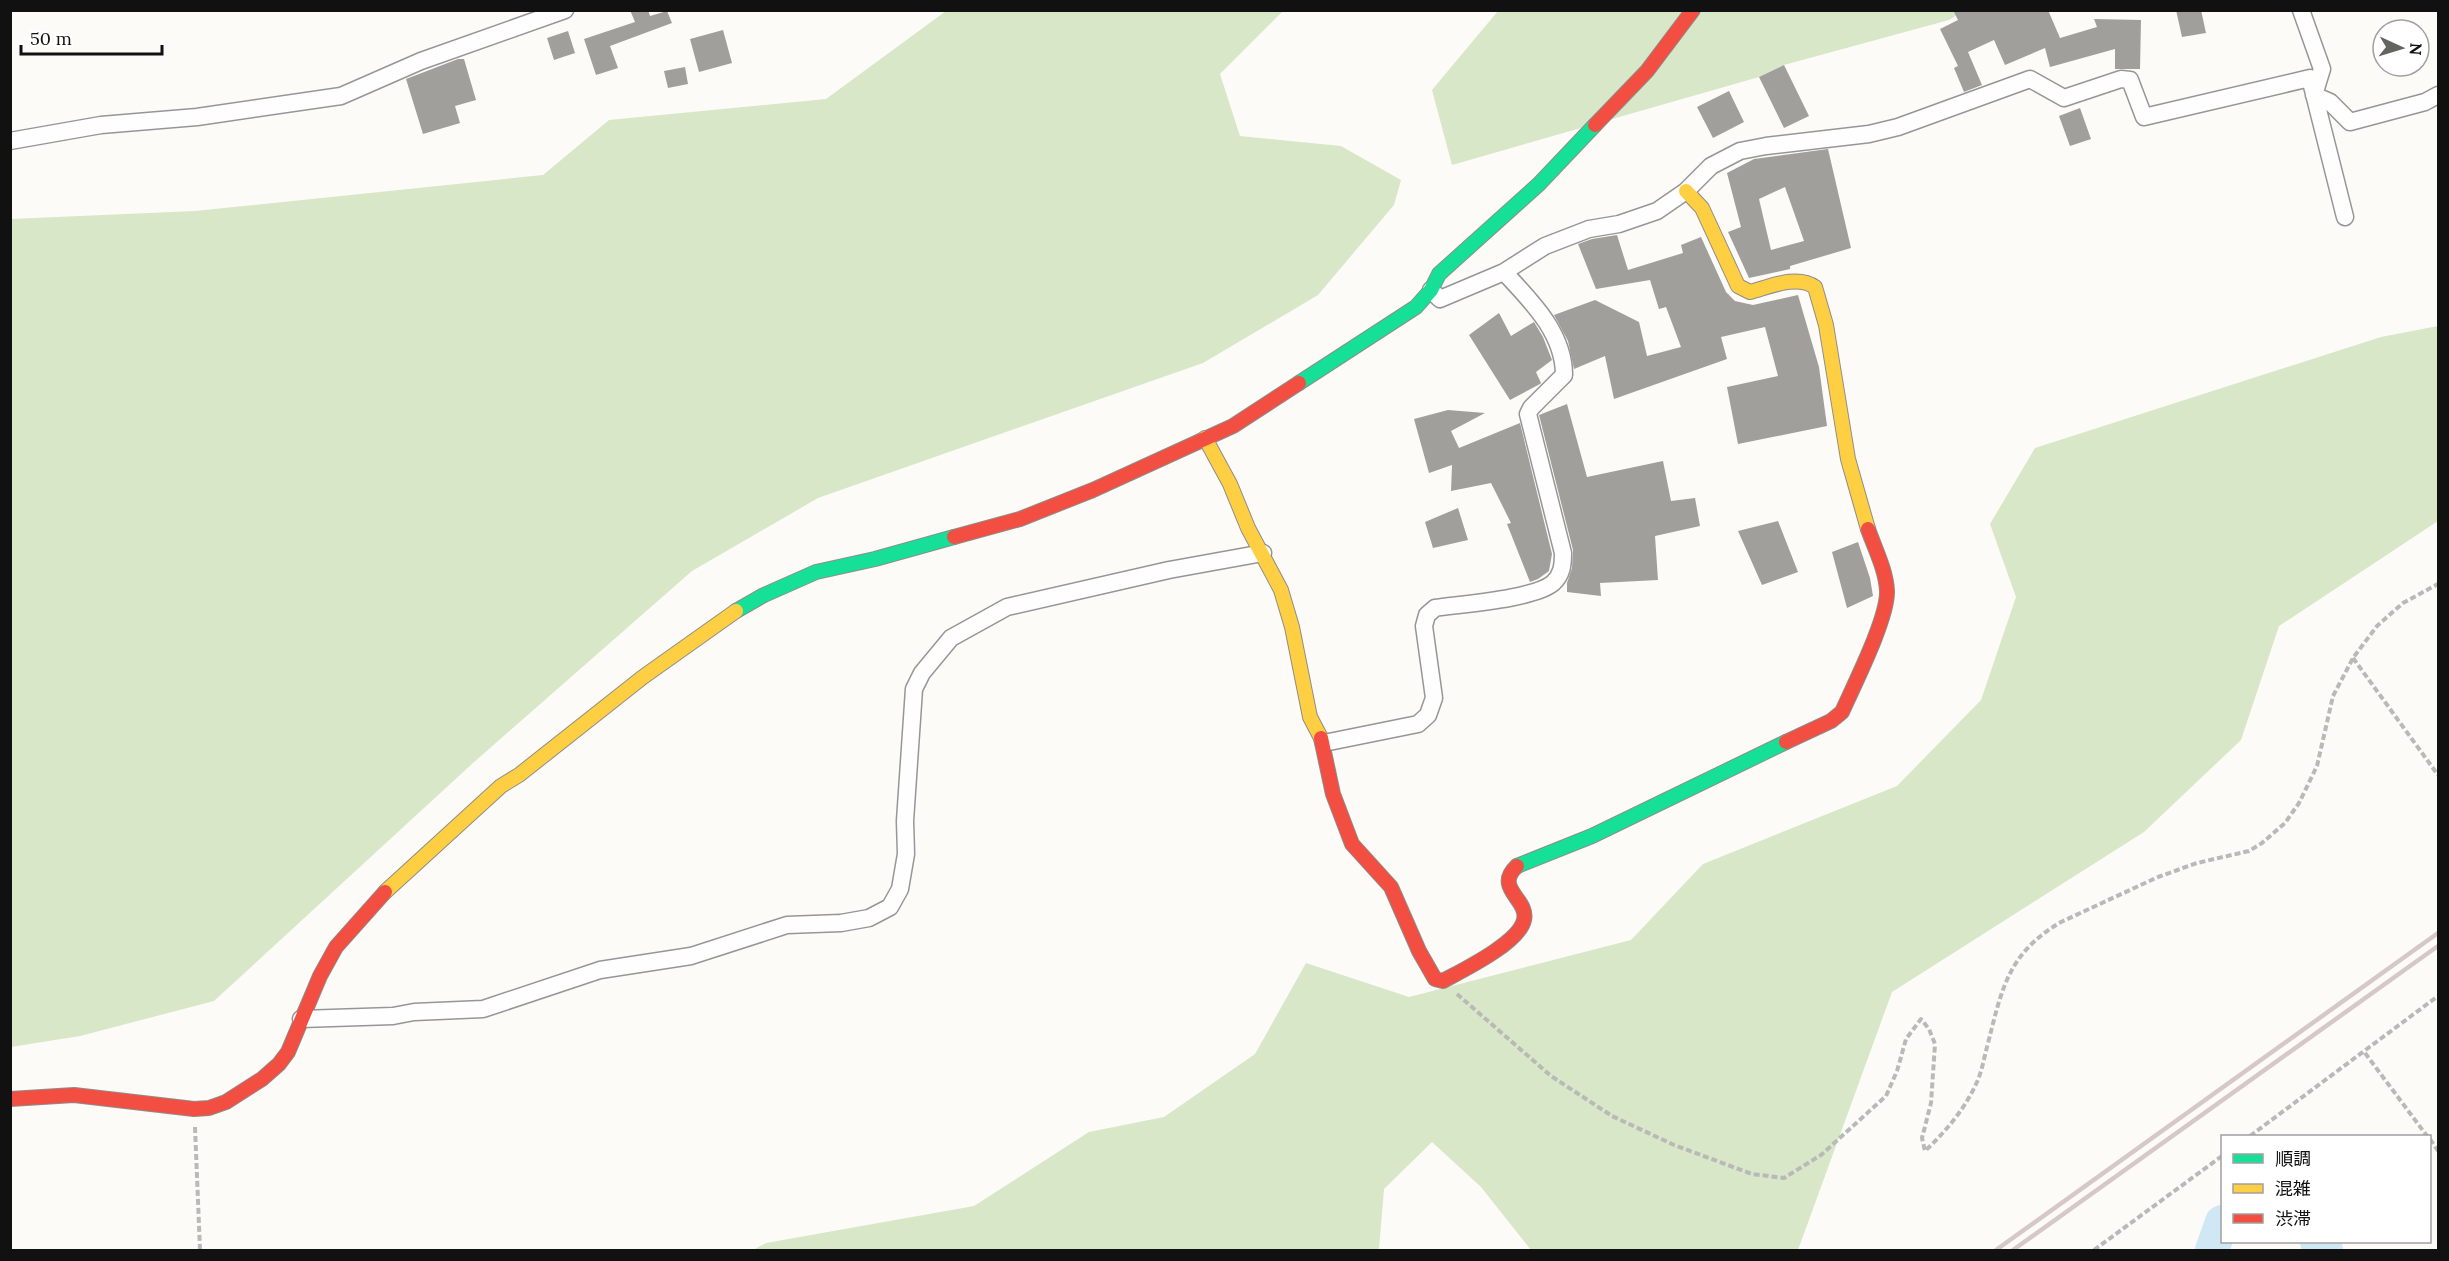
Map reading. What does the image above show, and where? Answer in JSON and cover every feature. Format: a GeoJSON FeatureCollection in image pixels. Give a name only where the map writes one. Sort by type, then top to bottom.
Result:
{"type":"FeatureCollection","features":[{"type":"Feature","properties":{"kind":"street"},"geometry":{"type":"LineString","coordinates":[[10,141],[101,125],[197,117],[341,96],[421,61],[565,10]]}},
{"type":"Feature","properties":{"kind":"street"},"geometry":{"type":"LineString","coordinates":[[10,1099],[74,1095],[194,1109],[214,1108],[225,1104],[266,1077],[287,1053],[312,989],[345,935],[394,883],[501,786],[519,775],[643,677],[737,611],[764,595],[816,572],[875,559],[1020,519],[1093,490],[1233,426],[1416,308],[1431,290],[1439,274],[1539,184],[1647,71],[1693,10]]}},
{"type":"Feature","properties":{"kind":"street"},"geometry":{"type":"LineString","coordinates":[[2301,10],[2322,69],[2314,95]]}},
{"type":"Feature","properties":{"kind":"street"},"geometry":{"type":"LineString","coordinates":[[1431,290],[1440,299],[1504,272],[1545,246],[1588,229],[1619,224],[1657,211],[1686,191],[1711,166],[1740,152],[1766,146],[1869,134],[1898,128],[2030,79],[2064,98],[2121,79],[2130,80],[2144,117],[2310,78],[2345,218]]}},
{"type":"Feature","properties":{"kind":"street"},"geometry":{"type":"LineString","coordinates":[[2314,95],[2330,102],[2350,122],[2425,102],[2439,95]]}},
{"type":"Feature","properties":{"kind":"street"},"geometry":{"type":"LineString","coordinates":[[1205,438],[1281,590],[1292,627],[1310,717],[1324,743],[1334,794],[1352,844],[1391,887],[1419,951],[1435,979],[1443,981],[1497,949],[1524,922],[1525,913],[1508,884],[1509,874],[1515,867],[1592,836],[1831,721],[1842,712],[1886,602],[1885,582],[1860,507],[1850,466],[1837,406],[1822,308],[1816,288],[1809,282],[1799,281],[1750,292],[1743,290],[1738,286],[1702,208],[1686,191]]}},
{"type":"Feature","properties":{"kind":"street"},"geometry":{"type":"LineString","coordinates":[[1324,743],[1418,724],[1428,716],[1434,698],[1424,626],[1427,615],[1435,608],[1517,597],[1552,584],[1561,574],[1563,554],[1528,414],[1531,408],[1564,375],[1564,359],[1540,310],[1504,272]]}},
{"type":"Feature","properties":{"kind":"street"},"geometry":{"type":"LineString","coordinates":[[301,1019],[393,1016],[414,1012],[483,1008],[600,970],[691,956],[787,925],[841,923],[870,918],[890,907],[900,888],[906,854],[905,821],[914,689],[922,674],[951,638],[1007,607],[1169,570],[1263,553]]}},
{"type":"Feature","properties":{"kind":"path"},"geometry":{"type":"LineString","coordinates":[[1443,981],[1551,1076],[1612,1116],[1674,1145],[1752,1173],[1784,1178],[1821,1155],[1886,1096],[1897,1071],[1906,1039],[1921,1019],[1929,1029],[1935,1044],[1931,1103],[1922,1138],[1925,1151],[1955,1120],[1977,1081],[2003,984],[2022,953],[2048,930],[2061,922],[2158,877],[2197,863],[2249,851],[2285,823],[2304,794],[2317,766],[2333,696],[2353,658],[2377,626],[2403,603],[2439,584]]}},
{"type":"Feature","properties":{"kind":"path"},"geometry":{"type":"LineString","coordinates":[[2353,658],[2439,775]]}},
{"type":"Feature","properties":{"kind":"path"},"geometry":{"type":"LineString","coordinates":[[2253,1135],[2439,996]]}},
{"type":"Feature","properties":{"kind":"path"},"geometry":{"type":"LineString","coordinates":[[2365,1053],[2426,1135]]}},
{"type":"Feature","properties":{"kind":"path"},"geometry":{"type":"LineString","coordinates":[[194,1109],[200,1251]]}},
{"type":"Feature","properties":{"kind":"path"},"geometry":{"type":"LineString","coordinates":[[2094,1251],[2221,1157]]}},
{"type":"Feature","properties":{"kind":"green space"},"geometry":{"type":"Polygon","coordinates":[[[946,11],[1283,11],[1220,74],[1240,136],[1341,146],[1401,180],[1394,205],[1318,295],[1203,363],[818,498],[692,571],[473,763],[214,1001],[80,1036],[11,1047],[11,219],[195,211],[543,175],[609,120],[826,99],[946,11]]]}},
{"type":"Feature","properties":{"kind":"green space"},"geometry":{"type":"Polygon","coordinates":[[[1498,11],[1963,11],[1949,20],[1784,65],[1759,77],[1452,165],[1432,90],[1498,11]]]}},
{"type":"Feature","properties":{"kind":"green space"},"geometry":{"type":"Polygon","coordinates":[[[2438,326],[2438,521],[2279,626],[2241,740],[2144,832],[1892,992],[1798,1250],[1531,1250],[1481,1187],[1432,1142],[1384,1189],[1379,1250],[753,1250],[766,1243],[974,1206],[1089,1132],[1164,1117],[1255,1054],[1306,963],[1409,997],[1631,940],[1703,864],[1897,786],[1981,700],[2016,597],[1990,524],[2035,448],[2381,337],[2438,326]]]}},
{"type":"Feature","properties":{"kind":"building"},"geometry":{"type":"Polygon","coordinates":[[[630,10],[648,10],[650,16],[667,11],[672,23],[610,46],[618,68],[596,75],[584,39],[635,22],[630,10]]]}},
{"type":"Feature","properties":{"kind":"building"},"geometry":{"type":"Polygon","coordinates":[[[1953,10],[2048,10],[2060,38],[2097,27],[2094,19],[2141,20],[2140,69],[2115,69],[2115,49],[2050,67],[2045,48],[2005,65],[1994,40],[1968,52],[1982,85],[1964,92],[1954,68],[1958,66],[1940,29],[1958,20],[1953,10]]]}},
{"type":"Feature","properties":{"kind":"building"},"geometry":{"type":"Polygon","coordinates":[[[2176,10],[2201,10],[2206,33],[2182,37],[2176,10]]]}},
{"type":"Feature","properties":{"kind":"building"},"geometry":{"type":"Polygon","coordinates":[[[723,30],[732,63],[699,72],[690,39],[723,30]]]}},
{"type":"Feature","properties":{"kind":"building"},"geometry":{"type":"Polygon","coordinates":[[[568,31],[575,53],[554,60],[547,38],[568,31]]]}},
{"type":"Feature","properties":{"kind":"building"},"geometry":{"type":"Polygon","coordinates":[[[458,59],[464,59],[476,100],[455,106],[460,123],[423,134],[406,79],[458,59]]]}},
{"type":"Feature","properties":{"kind":"building"},"geometry":{"type":"Polygon","coordinates":[[[1784,65],[1809,116],[1784,128],[1759,77],[1784,65]]]}},
{"type":"Feature","properties":{"kind":"building"},"geometry":{"type":"Polygon","coordinates":[[[685,67],[688,84],[668,88],[664,71],[685,67]]]}},
{"type":"Feature","properties":{"kind":"building"},"geometry":{"type":"Polygon","coordinates":[[[1729,91],[1744,122],[1713,138],[1697,107],[1729,91]]]}},
{"type":"Feature","properties":{"kind":"building"},"geometry":{"type":"Polygon","coordinates":[[[2080,108],[2091,139],[2070,146],[2059,116],[2080,108]]]}},
{"type":"Feature","properties":{"kind":"building"},"geometry":{"type":"Polygon","coordinates":[[[1828,149],[1851,248],[1790,266],[1790,269],[1749,278],[1728,232],[1741,227],[1727,173],[1754,159],[1828,149]],[[1785,187],[1759,199],[1771,250],[1804,241],[1785,187]]]}},
{"type":"Feature","properties":{"kind":"building"},"geometry":{"type":"Polygon","coordinates":[[[1617,235],[1628,270],[1683,253],[1681,245],[1701,237],[1726,292],[1735,301],[1753,305],[1798,295],[1819,367],[1827,426],[1738,444],[1727,387],[1778,376],[1765,327],[1721,337],[1727,359],[1614,399],[1605,356],[1574,369],[1568,341],[1554,315],[1595,300],[1639,322],[1647,356],[1681,347],[1666,307],[1659,309],[1650,280],[1596,289],[1578,244],[1617,235]]]}},
{"type":"Feature","properties":{"kind":"building"},"geometry":{"type":"Polygon","coordinates":[[[1499,313],[1511,336],[1534,322],[1552,360],[1536,372],[1540,384],[1510,400],[1469,335],[1499,313]]]}},
{"type":"Feature","properties":{"kind":"building"},"geometry":{"type":"Polygon","coordinates":[[[1567,404],[1587,477],[1663,461],[1671,501],[1695,498],[1700,526],[1655,536],[1658,580],[1600,583],[1601,596],[1567,592],[1573,550],[1539,415],[1567,404]]]}},
{"type":"Feature","properties":{"kind":"building"},"geometry":{"type":"Polygon","coordinates":[[[1448,410],[1485,413],[1451,431],[1459,448],[1520,423],[1552,554],[1549,571],[1538,579],[1530,582],[1507,524],[1511,523],[1491,483],[1451,491],[1452,465],[1429,473],[1414,419],[1448,410]]]}},
{"type":"Feature","properties":{"kind":"building"},"geometry":{"type":"Polygon","coordinates":[[[1458,508],[1468,540],[1433,548],[1425,522],[1458,508]]]}},
{"type":"Feature","properties":{"kind":"building"},"geometry":{"type":"Polygon","coordinates":[[[1778,521],[1798,572],[1762,585],[1738,531],[1778,521]]]}},
{"type":"Feature","properties":{"kind":"building"},"geometry":{"type":"Polygon","coordinates":[[[1858,542],[1870,578],[1873,596],[1847,608],[1832,552],[1858,542]]]}},
{"type":"Feature","properties":{"kind":"waterway"},"geometry":{"type":"LineString","coordinates":[[2212,1250],[2221,1225]]}},
{"type":"Feature","properties":{"kind":"waterway"},"geometry":{"type":"LineString","coordinates":[[2318,1243],[2326,1250]]}},
{"type":"Feature","properties":{"kind":"railway"},"geometry":{"type":"LineString","coordinates":[[1996,1250],[2438,933]]}},
{"type":"Feature","properties":{"kind":"railway"},"geometry":{"type":"LineString","coordinates":[[2013,1250],[2438,946]]}},
{"type":"Feature","properties":{"kind":"traffic: fast"},"geometry":{"type":"LineString","coordinates":[[1299,383],[1416,307],[1431,290],[1439,274],[1539,184],[1595,125]]}},
{"type":"Feature","properties":{"kind":"traffic: fast"},"geometry":{"type":"LineString","coordinates":[[736,611],[764,595],[816,572],[875,559],[954,537]]}},
{"type":"Feature","properties":{"kind":"traffic: fast"},"geometry":{"type":"LineString","coordinates":[[1517,866],[1592,836],[1786,742]]}},
{"type":"Feature","properties":{"kind":"traffic: slow"},"geometry":{"type":"LineString","coordinates":[[1686,191],[1702,208],[1738,286],[1750,292],[1792,282],[1808,283],[1815,287],[1826,325],[1848,459],[1868,529]]}},
{"type":"Feature","properties":{"kind":"traffic: slow"},"geometry":{"type":"LineString","coordinates":[[1205,438],[1281,590],[1292,627],[1310,717],[1321,738]]}},
{"type":"Feature","properties":{"kind":"traffic: slow"},"geometry":{"type":"LineString","coordinates":[[385,892],[501,786],[519,775],[643,677],[736,611]]}},
{"type":"Feature","properties":{"kind":"traffic: jam"},"geometry":{"type":"LineString","coordinates":[[1595,125],[1647,71],[1693,10]]}},
{"type":"Feature","properties":{"kind":"traffic: jam"},"geometry":{"type":"LineString","coordinates":[[954,537],[1020,519],[1093,490],[1233,426],[1299,383]]}},
{"type":"Feature","properties":{"kind":"traffic: jam"},"geometry":{"type":"LineString","coordinates":[[1786,742],[1831,721],[1842,712],[1876,634],[1886,603],[1887,591],[1882,567],[1868,529]]}},
{"type":"Feature","properties":{"kind":"traffic: jam"},"geometry":{"type":"LineString","coordinates":[[1321,738],[1333,794],[1352,844],[1391,887],[1419,951],[1435,979],[1443,981],[1476,963],[1501,947],[1520,929],[1524,913],[1509,881],[1517,866]]}},
{"type":"Feature","properties":{"kind":"traffic: jam"},"geometry":{"type":"LineString","coordinates":[[10,1099],[74,1095],[194,1109],[209,1108],[226,1102],[262,1079],[279,1064],[288,1052],[320,976],[336,947],[385,892]]}}]}
